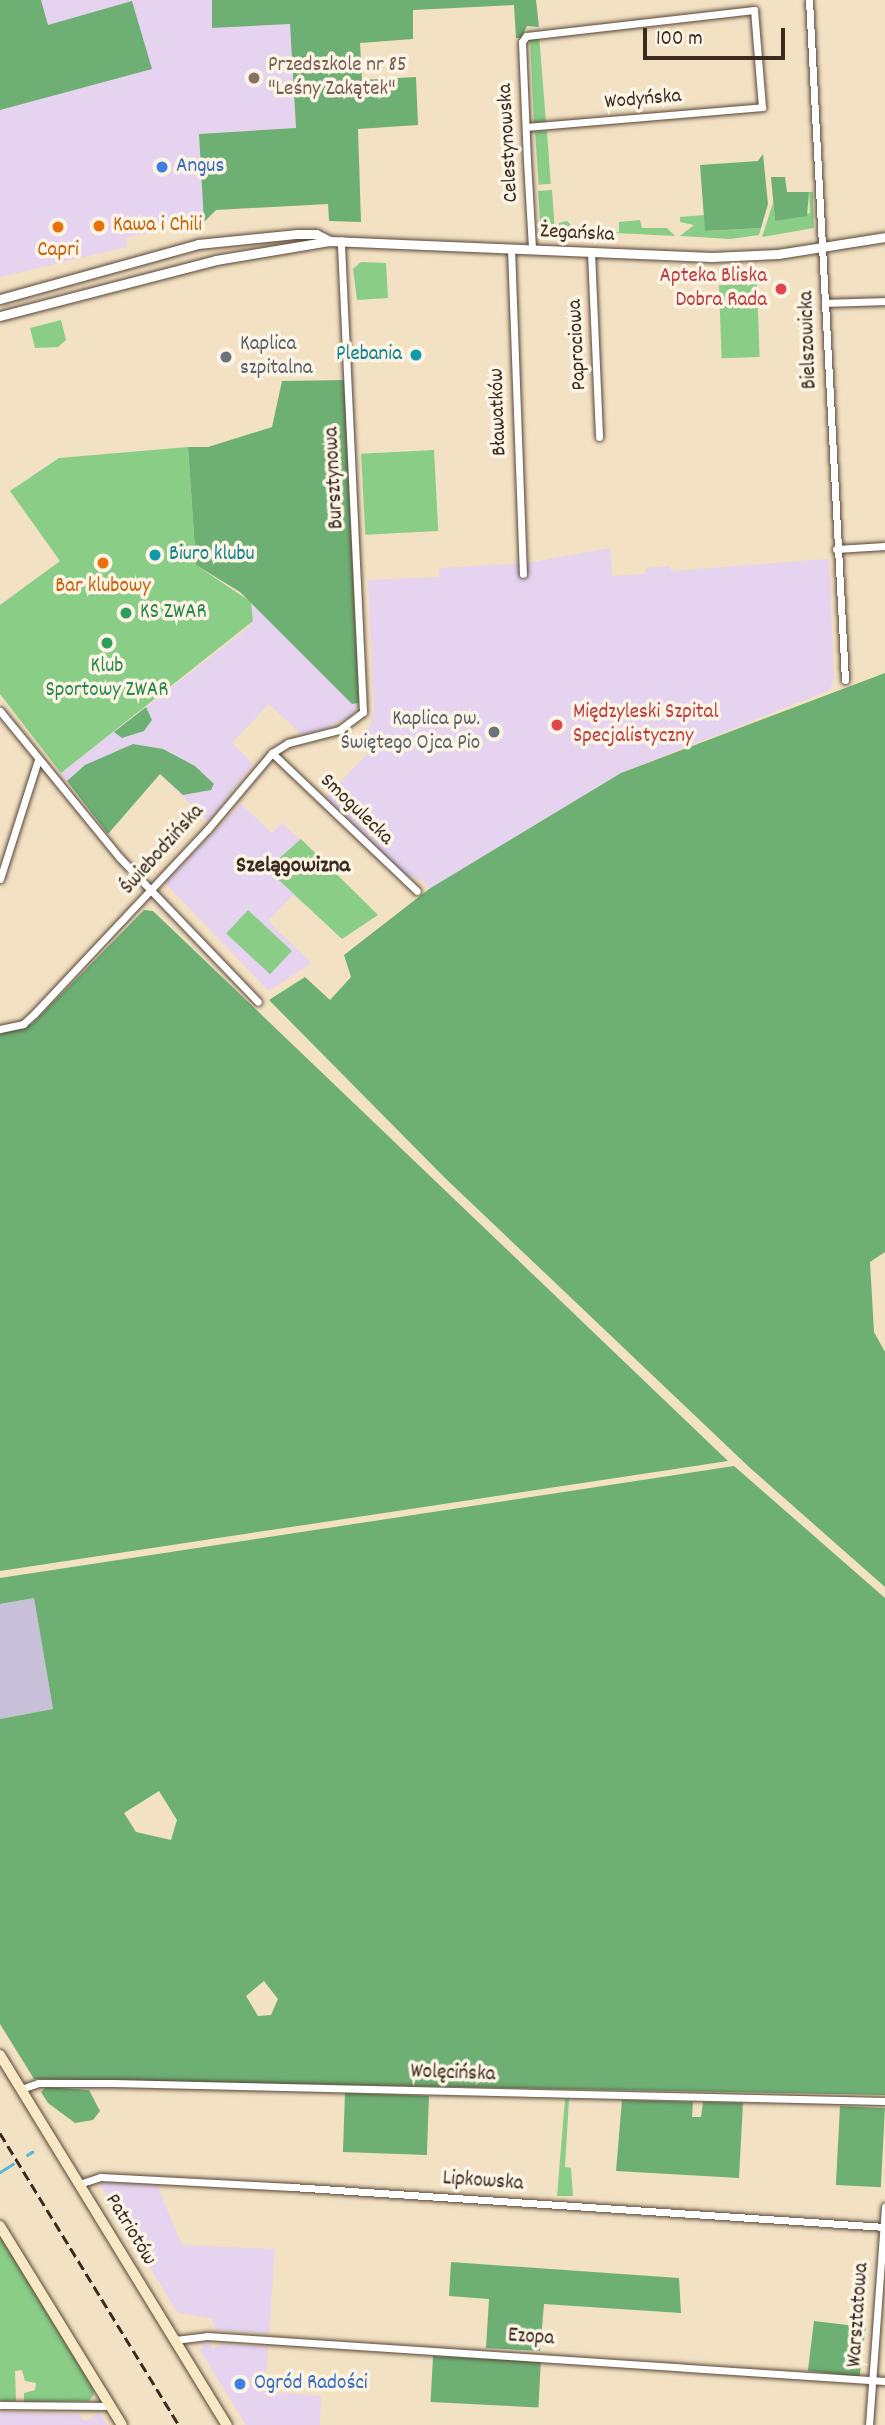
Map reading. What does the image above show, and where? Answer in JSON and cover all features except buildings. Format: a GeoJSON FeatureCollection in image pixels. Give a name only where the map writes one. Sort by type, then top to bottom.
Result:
{"type":"FeatureCollection","features":[{"type":"Feature","properties":{"kind":"main road","name":"Patriotów"},"geometry":{"type":"LineString","coordinates":[[0,2055],[227,2425]]}},
{"type":"Feature","properties":{"kind":"main road"},"geometry":{"type":"LineString","coordinates":[[0,2226],[122,2425]]}},
{"type":"Feature","properties":{"kind":"street","name":"Bielszowicka"},"geometry":{"type":"LineString","coordinates":[[809,0],[845,680]]}},
{"type":"Feature","properties":{"kind":"street","name":"Wodyńska"},"geometry":{"type":"LineString","coordinates":[[526,36],[754,10],[762,107],[526,127]]}},
{"type":"Feature","properties":{"kind":"street","name":"Celestynowska"},"geometry":{"type":"LineString","coordinates":[[526,36],[522,43],[532,249]]}},
{"type":"Feature","properties":{"kind":"street","name":"Żegańska"},"geometry":{"type":"LineString","coordinates":[[0,299],[198,244],[297,234],[316,234],[330,241]]}},
{"type":"Feature","properties":{"kind":"street","name":"Żegańska"},"geometry":{"type":"LineString","coordinates":[[0,316],[216,260],[317,246],[330,241],[712,257],[822,247],[885,237]]}},
{"type":"Feature","properties":{"kind":"street","name":"Bursztynowa"},"geometry":{"type":"LineString","coordinates":[[341,241],[363,712]]}},
{"type":"Feature","properties":{"kind":"street","name":"Bławatków"},"geometry":{"type":"LineString","coordinates":[[510,248],[523,574]]}},
{"type":"Feature","properties":{"kind":"street","name":"Paprociowa"},"geometry":{"type":"LineString","coordinates":[[591,252],[599,437]]}},
{"type":"Feature","properties":{"kind":"street"},"geometry":{"type":"LineString","coordinates":[[825,303],[885,301]]}},
{"type":"Feature","properties":{"kind":"street"},"geometry":{"type":"LineString","coordinates":[[836,549],[885,547]]}},
{"type":"Feature","properties":{"kind":"street"},"geometry":{"type":"LineString","coordinates":[[0,711],[150,892],[258,1002]]}},
{"type":"Feature","properties":{"kind":"street","name":"Świebodzińska"},"geometry":{"type":"LineString","coordinates":[[0,1029],[27,1020],[150,892],[272,753],[288,743],[339,730],[363,712]]}},
{"type":"Feature","properties":{"kind":"street","name":"Smogulecka"},"geometry":{"type":"LineString","coordinates":[[272,753],[417,891]]}},
{"type":"Feature","properties":{"kind":"street"},"geometry":{"type":"LineString","coordinates":[[0,879],[38,760]]}},
{"type":"Feature","properties":{"kind":"street","name":"Wolęcińska"},"geometry":{"type":"LineString","coordinates":[[21,2089],[38,2083],[113,2083],[885,2101]]}},
{"type":"Feature","properties":{"kind":"street","name":"Lipkowska"},"geometry":{"type":"LineString","coordinates":[[79,2184],[101,2177],[292,2187],[884,2227]]}},
{"type":"Feature","properties":{"kind":"street","name":"Warsztatowa"},"geometry":{"type":"LineString","coordinates":[[869,2425],[885,2207]]}},
{"type":"Feature","properties":{"kind":"street","name":"Ezopa"},"geometry":{"type":"LineString","coordinates":[[174,2340],[207,2336],[885,2381]]}},
{"type":"Feature","properties":{"kind":"street"},"geometry":{"type":"LineString","coordinates":[[0,2405],[110,2406]]}},
{"type":"Feature","properties":{"kind":"shaded area"},"geometry":{"type":"Polygon","coordinates":[[[0,0],[531,0],[531,4],[413,10],[413,17],[291,23],[296,129],[200,134],[204,220],[125,238],[127,247],[0,277],[0,0]]]}},
{"type":"Feature","properties":{"kind":"shaded area","name":"Międzyleski Szpital Specjalistyczny"},"geometry":{"type":"Polygon","coordinates":[[[610,548],[612,576],[645,574],[646,568],[669,566],[672,571],[829,559],[834,678],[830,690],[621,773],[429,889],[424,881],[404,874],[325,798],[368,753],[361,732],[369,728],[374,712],[368,580],[439,577],[440,568],[527,563],[610,548]]]}},
{"type":"Feature","properties":{"kind":"shaded area"},"geometry":{"type":"Polygon","coordinates":[[[251,602],[352,704],[359,703],[353,714],[323,730],[302,735],[269,704],[232,743],[253,764],[208,821],[160,774],[108,834],[61,773],[249,627],[253,620],[251,602]]]}},
{"type":"Feature","properties":{"kind":"shaded area"},"geometry":{"type":"Polygon","coordinates":[[[241,804],[272,833],[282,823],[330,869],[344,937],[293,895],[268,921],[312,963],[269,991],[165,883],[241,804]]]}},
{"type":"Feature","properties":{"kind":"shaded area"},"geometry":{"type":"Polygon","coordinates":[[[34,1598],[53,1709],[0,1719],[0,1604],[34,1598]]]}},
{"type":"Feature","properties":{"kind":"shaded area"},"geometry":{"type":"Polygon","coordinates":[[[99,2183],[157,2185],[182,2245],[275,2249],[269,2333],[216,2330],[212,2319],[177,2312],[99,2183]]]}},
{"type":"Feature","properties":{"kind":"shaded area"},"geometry":{"type":"Polygon","coordinates":[[[204,2343],[210,2343],[213,2350],[222,2344],[268,2347],[265,2391],[321,2396],[320,2425],[246,2425],[200,2350],[204,2343]]]}},
{"type":"Feature","properties":{"kind":"shaded area"},"geometry":{"type":"Polygon","coordinates":[[[0,2412],[78,2414],[85,2421],[99,2413],[108,2425],[0,2425],[0,2412]]]}},
{"type":"Feature","properties":{"kind":"green space"},"geometry":{"type":"Polygon","coordinates":[[[0,0],[41,0],[48,25],[132,1],[152,69],[0,110],[0,0]]]}},
{"type":"Feature","properties":{"kind":"green space"},"geometry":{"type":"Polygon","coordinates":[[[212,0],[536,0],[539,27],[527,26],[521,38],[516,38],[514,5],[413,10],[413,39],[360,43],[362,80],[416,77],[418,125],[358,129],[361,222],[329,221],[328,204],[216,210],[204,222],[199,134],[296,128],[290,24],[212,28],[212,0]]]}},
{"type":"Feature","properties":{"kind":"green space"},"geometry":{"type":"Polygon","coordinates":[[[539,35],[546,122],[534,124],[530,38],[539,35]]]}},
{"type":"Feature","properties":{"kind":"green space"},"geometry":{"type":"Polygon","coordinates":[[[547,131],[551,184],[539,185],[535,132],[547,131]]]}},
{"type":"Feature","properties":{"kind":"green space"},"geometry":{"type":"Polygon","coordinates":[[[763,154],[768,204],[761,228],[705,231],[700,165],[758,161],[763,154]]]}},
{"type":"Feature","properties":{"kind":"green space"},"geometry":{"type":"Polygon","coordinates":[[[771,177],[785,177],[787,192],[809,192],[807,216],[775,221],[771,177]]]}},
{"type":"Feature","properties":{"kind":"green space"},"geometry":{"type":"Polygon","coordinates":[[[552,190],[555,230],[541,231],[538,191],[552,190]]]}},
{"type":"Feature","properties":{"kind":"green space"},"geometry":{"type":"Polygon","coordinates":[[[809,192],[813,192],[814,228],[762,237],[773,203],[775,221],[810,213],[809,192]]]}},
{"type":"Feature","properties":{"kind":"green space"},"geometry":{"type":"Polygon","coordinates":[[[704,215],[706,231],[761,228],[759,235],[730,239],[680,236],[694,225],[680,222],[680,217],[704,215]]]}},
{"type":"Feature","properties":{"kind":"green space"},"geometry":{"type":"Polygon","coordinates":[[[640,220],[642,228],[667,228],[675,236],[557,230],[559,223],[567,221],[576,230],[619,232],[619,222],[640,220]]]}},
{"type":"Feature","properties":{"kind":"green space"},"geometry":{"type":"Polygon","coordinates":[[[361,262],[386,263],[388,298],[357,300],[353,269],[361,262]]]}},
{"type":"Feature","properties":{"kind":"green space"},"geometry":{"type":"Polygon","coordinates":[[[757,284],[760,357],[722,358],[719,285],[757,284]]]}},
{"type":"Feature","properties":{"kind":"green space"},"geometry":{"type":"Polygon","coordinates":[[[61,320],[66,340],[58,347],[35,348],[30,328],[61,320]]]}},
{"type":"Feature","properties":{"kind":"green space"},"geometry":{"type":"Polygon","coordinates":[[[344,380],[359,703],[352,704],[240,592],[196,565],[188,447],[208,447],[272,427],[282,381],[344,380]]]}},
{"type":"Feature","properties":{"kind":"green space","name":"KS ZWAR"},"geometry":{"type":"Polygon","coordinates":[[[188,447],[196,565],[251,602],[253,621],[61,773],[0,694],[0,605],[60,561],[10,491],[59,458],[188,447]]]}},
{"type":"Feature","properties":{"kind":"green space"},"geometry":{"type":"Polygon","coordinates":[[[434,450],[438,531],[365,535],[361,454],[434,450]]]}},
{"type":"Feature","properties":{"kind":"green space"},"geometry":{"type":"Polygon","coordinates":[[[885,673],[885,1252],[870,1262],[874,1332],[885,1352],[885,1587],[749,1467],[445,1178],[269,1000],[305,977],[330,1000],[351,977],[344,955],[429,889],[621,773],[885,673]]]}},
{"type":"Feature","properties":{"kind":"green space"},"geometry":{"type":"Polygon","coordinates":[[[146,707],[152,720],[144,731],[122,738],[114,732],[146,707]]]}},
{"type":"Feature","properties":{"kind":"green space"},"geometry":{"type":"Polygon","coordinates":[[[133,744],[163,749],[195,766],[214,784],[211,790],[183,795],[160,774],[108,834],[67,781],[85,765],[133,744]]]}},
{"type":"Feature","properties":{"kind":"green space"},"geometry":{"type":"Polygon","coordinates":[[[301,839],[378,915],[342,939],[267,869],[301,839]]]}},
{"type":"Feature","properties":{"kind":"green space"},"geometry":{"type":"Polygon","coordinates":[[[144,910],[153,911],[728,1461],[0,1571],[0,1034],[32,1024],[144,910]]]}},
{"type":"Feature","properties":{"kind":"green space"},"geometry":{"type":"Polygon","coordinates":[[[248,910],[292,951],[270,974],[226,933],[248,910]]]}},
{"type":"Feature","properties":{"kind":"green space"},"geometry":{"type":"Polygon","coordinates":[[[734,1466],[885,1598],[885,2095],[34,2079],[0,2024],[0,1719],[53,1709],[34,1598],[0,1604],[0,1578],[734,1466]],[[159,1791],[124,1813],[136,1832],[171,1840],[177,1820],[159,1791]],[[264,1981],[246,1996],[258,2016],[271,2015],[278,1999],[264,1981]]]}},
{"type":"Feature","properties":{"kind":"green space"},"geometry":{"type":"Polygon","coordinates":[[[46,2087],[89,2090],[100,2111],[93,2120],[75,2123],[48,2103],[41,2092],[46,2087]]]}},
{"type":"Feature","properties":{"kind":"green space"},"geometry":{"type":"Polygon","coordinates":[[[345,2093],[429,2096],[427,2155],[343,2152],[345,2093]]]}},
{"type":"Feature","properties":{"kind":"green space"},"geometry":{"type":"Polygon","coordinates":[[[565,2099],[569,2099],[565,2167],[571,2168],[573,2196],[557,2196],[565,2099]]]}},
{"type":"Feature","properties":{"kind":"green space"},"geometry":{"type":"Polygon","coordinates":[[[622,2100],[693,2102],[692,2117],[701,2117],[703,2102],[743,2103],[739,2178],[616,2171],[622,2100]]]}},
{"type":"Feature","properties":{"kind":"green space"},"geometry":{"type":"Polygon","coordinates":[[[840,2106],[885,2108],[881,2187],[836,2185],[840,2106]]]}},
{"type":"Feature","properties":{"kind":"green space"},"geometry":{"type":"Polygon","coordinates":[[[0,2236],[92,2386],[94,2394],[89,2401],[24,2402],[24,2393],[35,2390],[36,2383],[25,2381],[22,2370],[15,2371],[16,2401],[0,2401],[0,2236]]]}},
{"type":"Feature","properties":{"kind":"green space"},"geometry":{"type":"Polygon","coordinates":[[[451,2262],[679,2278],[681,2313],[544,2304],[540,2351],[486,2348],[489,2299],[449,2296],[451,2262]]]}},
{"type":"Feature","properties":{"kind":"green space"},"geometry":{"type":"Polygon","coordinates":[[[814,2321],[866,2327],[860,2377],[808,2371],[814,2321]]]}},
{"type":"Feature","properties":{"kind":"green space"},"geometry":{"type":"Polygon","coordinates":[[[433,2356],[541,2362],[538,2408],[431,2402],[433,2356]]]}},
{"type":"Feature","properties":{"kind":"waterway"},"geometry":{"type":"LineString","coordinates":[[27,2155],[32,2152]]}},
{"type":"Feature","properties":{"kind":"waterway"},"geometry":{"type":"LineString","coordinates":[[0,2172],[13,2164]]}},
{"type":"Feature","properties":{"kind":"railway"},"geometry":{"type":"LineString","coordinates":[[0,2133],[179,2425]]}},
{"type":"Feature","properties":{"kind":"place","name":"Przedszkole nr 85 \"Leśny Zakątek\""},"geometry":{"type":"Point","coordinates":[254,78]}},
{"type":"Feature","properties":{"kind":"place","name":"Angus"},"geometry":{"type":"Point","coordinates":[162,167]}},
{"type":"Feature","properties":{"kind":"place","name":"Kawa i Chili"},"geometry":{"type":"Point","coordinates":[99,226]}},
{"type":"Feature","properties":{"kind":"place","name":"Capri"},"geometry":{"type":"Point","coordinates":[58,227]}},
{"type":"Feature","properties":{"kind":"place","name":"Apteka Bliska Dobra Rada"},"geometry":{"type":"Point","coordinates":[781,289]}},
{"type":"Feature","properties":{"kind":"place","name":"Plebania"},"geometry":{"type":"Point","coordinates":[416,355]}},
{"type":"Feature","properties":{"kind":"place","name":"Kaplica szpitalna"},"geometry":{"type":"Point","coordinates":[226,357]}},
{"type":"Feature","properties":{"kind":"place","name":"Biuro klubu"},"geometry":{"type":"Point","coordinates":[155,555]}},
{"type":"Feature","properties":{"kind":"place","name":"Bar klubowy"},"geometry":{"type":"Point","coordinates":[103,563]}},
{"type":"Feature","properties":{"kind":"place","name":"KS ZWAR"},"geometry":{"type":"Point","coordinates":[126,613]}},
{"type":"Feature","properties":{"kind":"place","name":"Klub Sportowy ZWAR"},"geometry":{"type":"Point","coordinates":[107,643]}},
{"type":"Feature","properties":{"kind":"place","name":"Międzyleski Szpital Specjalistyczny"},"geometry":{"type":"Point","coordinates":[557,725]}},
{"type":"Feature","properties":{"kind":"place","name":"Kaplica pw. Świętego Ojca Pio"},"geometry":{"type":"Point","coordinates":[494,732]}},
{"type":"Feature","properties":{"kind":"place","name":"Ogród Radości"},"geometry":{"type":"Point","coordinates":[240,2384]}},
{"type":"Feature","properties":{"kind":"district","name":"Szelągowizna"},"geometry":{"type":"Point","coordinates":[293,867]}}]}
